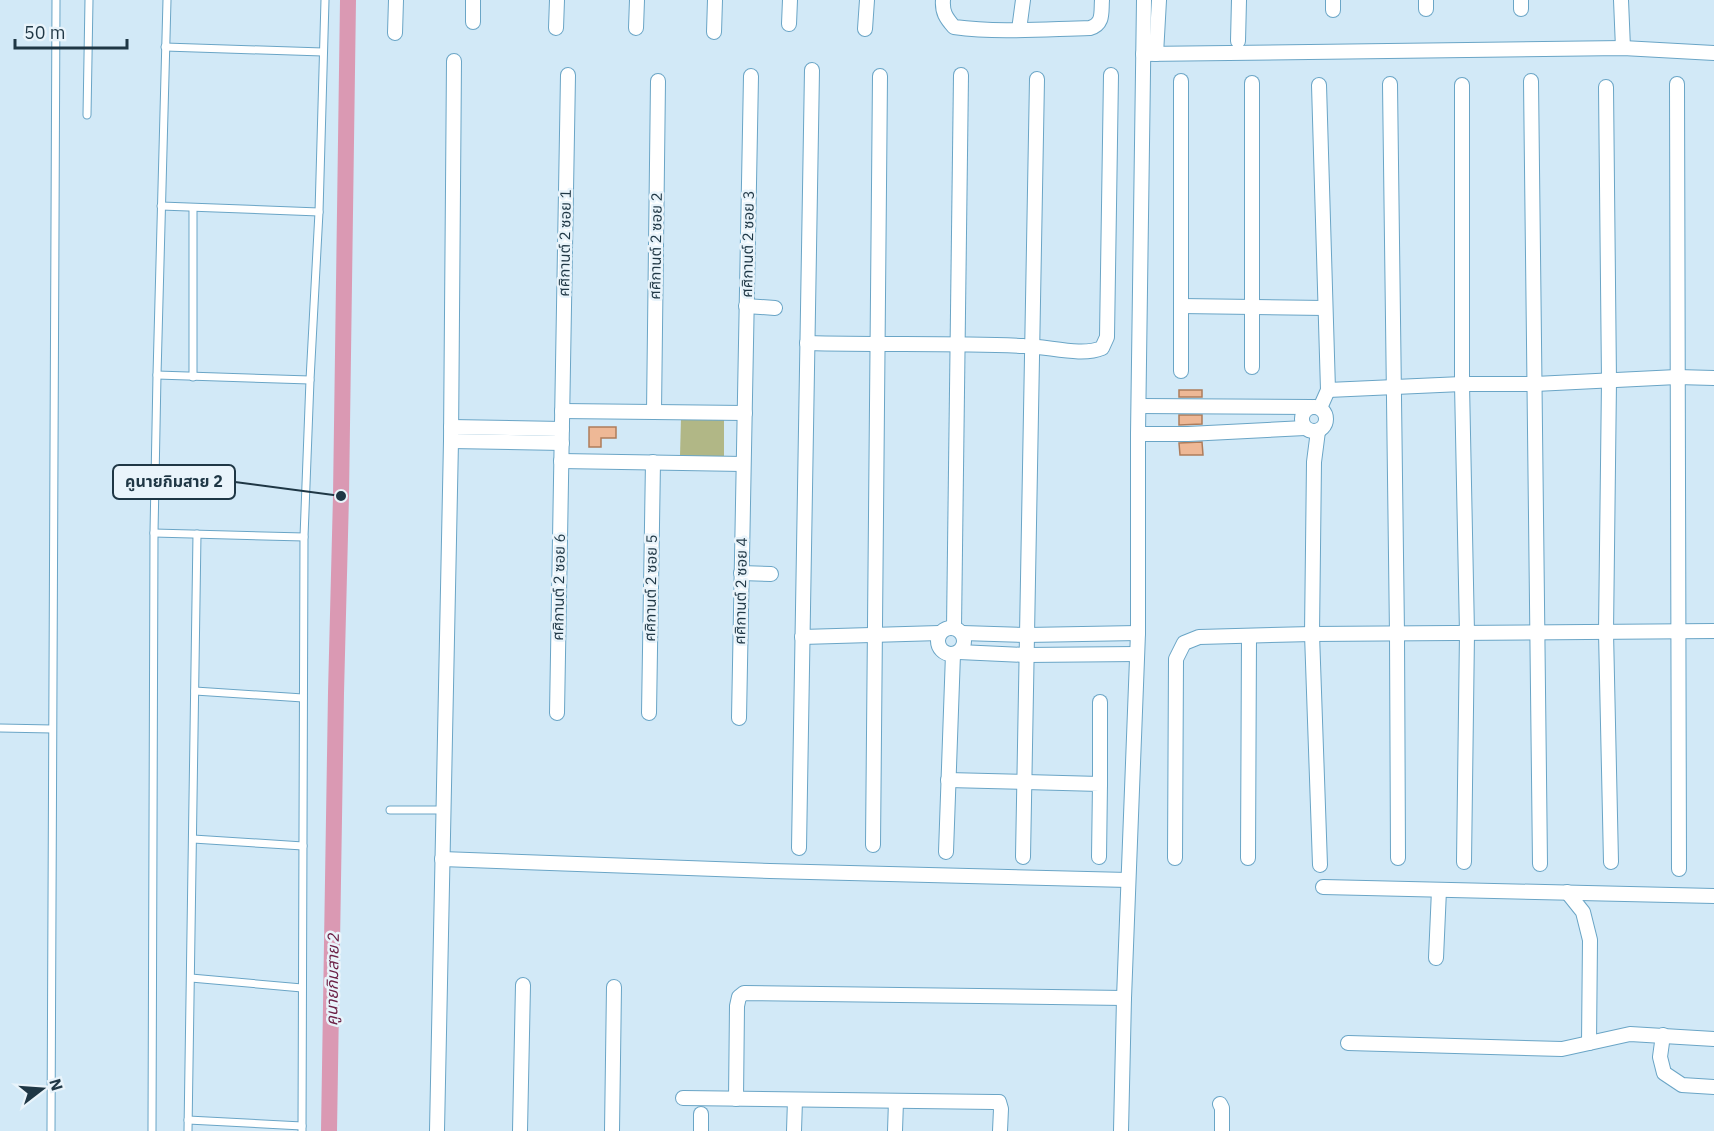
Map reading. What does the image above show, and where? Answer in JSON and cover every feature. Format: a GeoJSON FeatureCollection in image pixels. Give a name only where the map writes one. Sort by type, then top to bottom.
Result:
{"type":"FeatureCollection","features":[{"type":"Feature","properties":{"kind":"street"},"geometry":{"type":"LineString","coordinates":[[395,33],[396,0]]}},
{"type":"Feature","properties":{"kind":"street"},"geometry":{"type":"LineString","coordinates":[[473,0],[473,22]]}},
{"type":"Feature","properties":{"kind":"street"},"geometry":{"type":"LineString","coordinates":[[556,28],[557,0]]}},
{"type":"Feature","properties":{"kind":"street"},"geometry":{"type":"LineString","coordinates":[[636,28],[637,0]]}},
{"type":"Feature","properties":{"kind":"street"},"geometry":{"type":"LineString","coordinates":[[714,32],[715,0]]}},
{"type":"Feature","properties":{"kind":"street"},"geometry":{"type":"LineString","coordinates":[[789,0],[789,24]]}},
{"type":"Feature","properties":{"kind":"street"},"geometry":{"type":"LineString","coordinates":[[866,29],[867,0]]}},
{"type":"Feature","properties":{"kind":"street"},"geometry":{"type":"LineString","coordinates":[[943,0],[942,8],[945,18],[954,27],[976,30],[1090,28],[1097,26],[1101,21],[1102,0]]}},
{"type":"Feature","properties":{"kind":"street"},"geometry":{"type":"LineString","coordinates":[[1019,30],[1023,0]]}},
{"type":"Feature","properties":{"kind":"street"},"geometry":{"type":"LineString","coordinates":[[1121,1131],[1138,633],[1138,434],[1149,54],[1144,0]]}},
{"type":"Feature","properties":{"kind":"street"},"geometry":{"type":"LineString","coordinates":[[1149,54],[1159,0]]}},
{"type":"Feature","properties":{"kind":"street"},"geometry":{"type":"LineString","coordinates":[[1238,41],[1239,0]]}},
{"type":"Feature","properties":{"kind":"street"},"geometry":{"type":"LineString","coordinates":[[1621,0],[1623,48]]}},
{"type":"Feature","properties":{"kind":"street"},"geometry":{"type":"LineString","coordinates":[[1149,54],[1623,48],[1714,53]]}},
{"type":"Feature","properties":{"kind":"street"},"geometry":{"type":"LineString","coordinates":[[437,1131],[451,434],[454,61]]}},
{"type":"Feature","properties":{"kind":"street"},"geometry":{"type":"LineString","coordinates":[[799,849],[812,70]]}},
{"type":"Feature","properties":{"kind":"street","name":"ศศิกานต์ 2 ซอย 1"},"geometry":{"type":"LineString","coordinates":[[562,436],[568,75]]}},
{"type":"Feature","properties":{"kind":"street"},"geometry":{"type":"LineString","coordinates":[[946,852],[956,653],[964,643],[958,630],[957,343],[961,75]]}},
{"type":"Feature","properties":{"kind":"street"},"geometry":{"type":"LineString","coordinates":[[807,343],[878,345],[957,343],[1032,346],[1091,352],[1102,348],[1107,337],[1111,75]]}},
{"type":"Feature","properties":{"kind":"street","name":"ศศิกานต์ 2 ซอย 3"},"geometry":{"type":"LineString","coordinates":[[743,464],[751,76]]}},
{"type":"Feature","properties":{"kind":"street"},"geometry":{"type":"LineString","coordinates":[[873,845],[880,76]]}},
{"type":"Feature","properties":{"kind":"street"},"geometry":{"type":"LineString","coordinates":[[1023,857],[1037,79]]}},
{"type":"Feature","properties":{"kind":"street","name":"ศศิกานต์ 2 ซอย 2"},"geometry":{"type":"LineString","coordinates":[[654,412],[658,81]]}},
{"type":"Feature","properties":{"kind":"street"},"geometry":{"type":"LineString","coordinates":[[1181,81],[1181,371]]}},
{"type":"Feature","properties":{"kind":"street"},"geometry":{"type":"LineString","coordinates":[[1531,81],[1540,864]]}},
{"type":"Feature","properties":{"kind":"street"},"geometry":{"type":"LineString","coordinates":[[1252,83],[1252,367]]}},
{"type":"Feature","properties":{"kind":"street"},"geometry":{"type":"LineString","coordinates":[[1389,84],[1398,858]]}},
{"type":"Feature","properties":{"kind":"street"},"geometry":{"type":"LineString","coordinates":[[1677,84],[1679,869]]}},
{"type":"Feature","properties":{"kind":"street"},"geometry":{"type":"LineString","coordinates":[[1319,85],[1328,390],[1315,408],[1303,414],[1302,418],[1311,429],[1314,462],[1312,634],[1320,865]]}},
{"type":"Feature","properties":{"kind":"street"},"geometry":{"type":"LineString","coordinates":[[1462,85],[1462,384],[1467,633],[1464,862]]}},
{"type":"Feature","properties":{"kind":"street"},"geometry":{"type":"LineString","coordinates":[[1606,87],[1609,381],[1606,632],[1611,862]]}},
{"type":"Feature","properties":{"kind":"street"},"geometry":{"type":"LineString","coordinates":[[746,306],[775,308]]}},
{"type":"Feature","properties":{"kind":"street"},"geometry":{"type":"LineString","coordinates":[[1181,306],[1325,308]]}},
{"type":"Feature","properties":{"kind":"street"},"geometry":{"type":"LineString","coordinates":[[1328,390],[1677,377],[1714,378]]}},
{"type":"Feature","properties":{"kind":"street"},"geometry":{"type":"LineString","coordinates":[[1138,434],[1322,429],[1327,420],[1324,411],[1315,408],[1139,406]]}},
{"type":"Feature","properties":{"kind":"street"},"geometry":{"type":"LineString","coordinates":[[562,411],[744,413]]}},
{"type":"Feature","properties":{"kind":"street"},"geometry":{"type":"LineString","coordinates":[[451,434],[562,436]]}},
{"type":"Feature","properties":{"kind":"street","name":"ศศิกานต์ 2 ซอย 6"},"geometry":{"type":"LineString","coordinates":[[557,713],[562,436]]}},
{"type":"Feature","properties":{"kind":"street"},"geometry":{"type":"LineString","coordinates":[[561,461],[743,464]]}},
{"type":"Feature","properties":{"kind":"street","name":"ศศิกานต์ 2 ซอย 5"},"geometry":{"type":"LineString","coordinates":[[650,713],[653,462]]}},
{"type":"Feature","properties":{"kind":"street","name":"ศศิกานต์ 2 ซอย 4"},"geometry":{"type":"LineString","coordinates":[[739,718],[743,464]]}},
{"type":"Feature","properties":{"kind":"street"},"geometry":{"type":"LineString","coordinates":[[741,573],[771,574]]}},
{"type":"Feature","properties":{"kind":"street"},"geometry":{"type":"LineString","coordinates":[[802,637],[940,633],[944,630],[1027,635],[1138,633]]}},
{"type":"Feature","properties":{"kind":"street"},"geometry":{"type":"LineString","coordinates":[[1175,858],[1176,659],[1184,643],[1199,637],[1312,634],[1714,631]]}},
{"type":"Feature","properties":{"kind":"street"},"geometry":{"type":"LineString","coordinates":[[940,633],[938,643],[944,652],[1026,655],[1137,654]]}},
{"type":"Feature","properties":{"kind":"street"},"geometry":{"type":"LineString","coordinates":[[1248,858],[1249,636]]}},
{"type":"Feature","properties":{"kind":"street"},"geometry":{"type":"LineString","coordinates":[[1099,857],[1100,702]]}},
{"type":"Feature","properties":{"kind":"street"},"geometry":{"type":"LineString","coordinates":[[948,780],[1100,784]]}},
{"type":"Feature","properties":{"kind":"street"},"geometry":{"type":"LineString","coordinates":[[442,859],[770,871],[1128,880]]}},
{"type":"Feature","properties":{"kind":"street"},"geometry":{"type":"LineString","coordinates":[[1323,887],[1714,896]]}},
{"type":"Feature","properties":{"kind":"street"},"geometry":{"type":"LineString","coordinates":[[1436,958],[1439,890]]}},
{"type":"Feature","properties":{"kind":"street"},"geometry":{"type":"LineString","coordinates":[[1567,892],[1583,912],[1590,940],[1590,1043]]}},
{"type":"Feature","properties":{"kind":"street"},"geometry":{"type":"LineString","coordinates":[[520,1131],[523,985]]}},
{"type":"Feature","properties":{"kind":"street"},"geometry":{"type":"LineString","coordinates":[[612,1131],[615,987]]}},
{"type":"Feature","properties":{"kind":"street"},"geometry":{"type":"LineString","coordinates":[[736,1099],[736,1006],[739,997],[744,993],[1124,998]]}},
{"type":"Feature","properties":{"kind":"street"},"geometry":{"type":"LineString","coordinates":[[1348,1043],[1562,1049],[1630,1034],[1714,1039]]}},
{"type":"Feature","properties":{"kind":"street"},"geometry":{"type":"LineString","coordinates":[[1664,1035],[1660,1057],[1664,1073],[1682,1085],[1714,1087]]}},
{"type":"Feature","properties":{"kind":"street"},"geometry":{"type":"LineString","coordinates":[[682,1098],[999,1102],[1000,1131]]}},
{"type":"Feature","properties":{"kind":"street"},"geometry":{"type":"LineString","coordinates":[[794,1131],[795,1100]]}},
{"type":"Feature","properties":{"kind":"street"},"geometry":{"type":"LineString","coordinates":[[895,1131],[896,1101]]}},
{"type":"Feature","properties":{"kind":"street"},"geometry":{"type":"LineString","coordinates":[[1220,1104],[1222,1131]]}},
{"type":"Feature","properties":{"kind":"street"},"geometry":{"type":"LineString","coordinates":[[700,1131],[701,1114]]}},
{"type":"Feature","properties":{"kind":"lane"},"geometry":{"type":"LineString","coordinates":[[51,1131],[56,0]]}},
{"type":"Feature","properties":{"kind":"lane"},"geometry":{"type":"LineString","coordinates":[[87,116],[89,0]]}},
{"type":"Feature","properties":{"kind":"lane"},"geometry":{"type":"LineString","coordinates":[[152,1131],[154,533],[167,0]]}},
{"type":"Feature","properties":{"kind":"lane"},"geometry":{"type":"LineString","coordinates":[[188,1120],[302,1128],[304,537],[319,212],[325,0]]}},
{"type":"Feature","properties":{"kind":"lane"},"geometry":{"type":"LineString","coordinates":[[165,47],[323,52]]}},
{"type":"Feature","properties":{"kind":"lane"},"geometry":{"type":"LineString","coordinates":[[161,206],[319,212]]}},
{"type":"Feature","properties":{"kind":"lane"},"geometry":{"type":"LineString","coordinates":[[193,208],[193,377]]}},
{"type":"Feature","properties":{"kind":"lane"},"geometry":{"type":"LineString","coordinates":[[157,375],[310,380]]}},
{"type":"Feature","properties":{"kind":"lane"},"geometry":{"type":"LineString","coordinates":[[154,533],[304,537]]}},
{"type":"Feature","properties":{"kind":"lane"},"geometry":{"type":"LineString","coordinates":[[188,1131],[197,534]]}},
{"type":"Feature","properties":{"kind":"lane"},"geometry":{"type":"LineString","coordinates":[[195,691],[303,698]]}},
{"type":"Feature","properties":{"kind":"lane"},"geometry":{"type":"LineString","coordinates":[[0,728],[52,729]]}},
{"type":"Feature","properties":{"kind":"lane"},"geometry":{"type":"LineString","coordinates":[[390,810],[443,810]]}},
{"type":"Feature","properties":{"kind":"lane"},"geometry":{"type":"LineString","coordinates":[[193,839],[303,846]]}},
{"type":"Feature","properties":{"kind":"lane"},"geometry":{"type":"LineString","coordinates":[[191,978],[302,988]]}},
{"type":"Feature","properties":{"kind":"green space"},"geometry":{"type":"Polygon","coordinates":[[[681,418],[724,419],[724,456],[680,456],[681,418]]]}},
{"type":"Feature","properties":{"kind":"building"},"geometry":{"type":"Polygon","coordinates":[[[1179,390],[1202,390],[1202,397],[1179,397],[1179,390]]]}},
{"type":"Feature","properties":{"kind":"building"},"geometry":{"type":"Polygon","coordinates":[[[1179,415],[1202,415],[1202,424],[1179,425],[1179,415]]]}},
{"type":"Feature","properties":{"kind":"building"},"geometry":{"type":"Polygon","coordinates":[[[589,427],[616,427],[616,438],[601,438],[601,447],[589,447],[589,427]]]}},
{"type":"Feature","properties":{"kind":"building"},"geometry":{"type":"Polygon","coordinates":[[[1202,442],[1203,455],[1180,455],[1179,443],[1202,442]]]}},
{"type":"Feature","properties":{"kind":"waterway","name":"คูนายกิมสาย 2"},"geometry":{"type":"LineString","coordinates":[[329,1131],[348,0]]}},
{"type":"Feature","properties":{"kind":"place","name":"คูนายกิมสาย 2"},"geometry":{"type":"Point","coordinates":[341,496]}}]}
